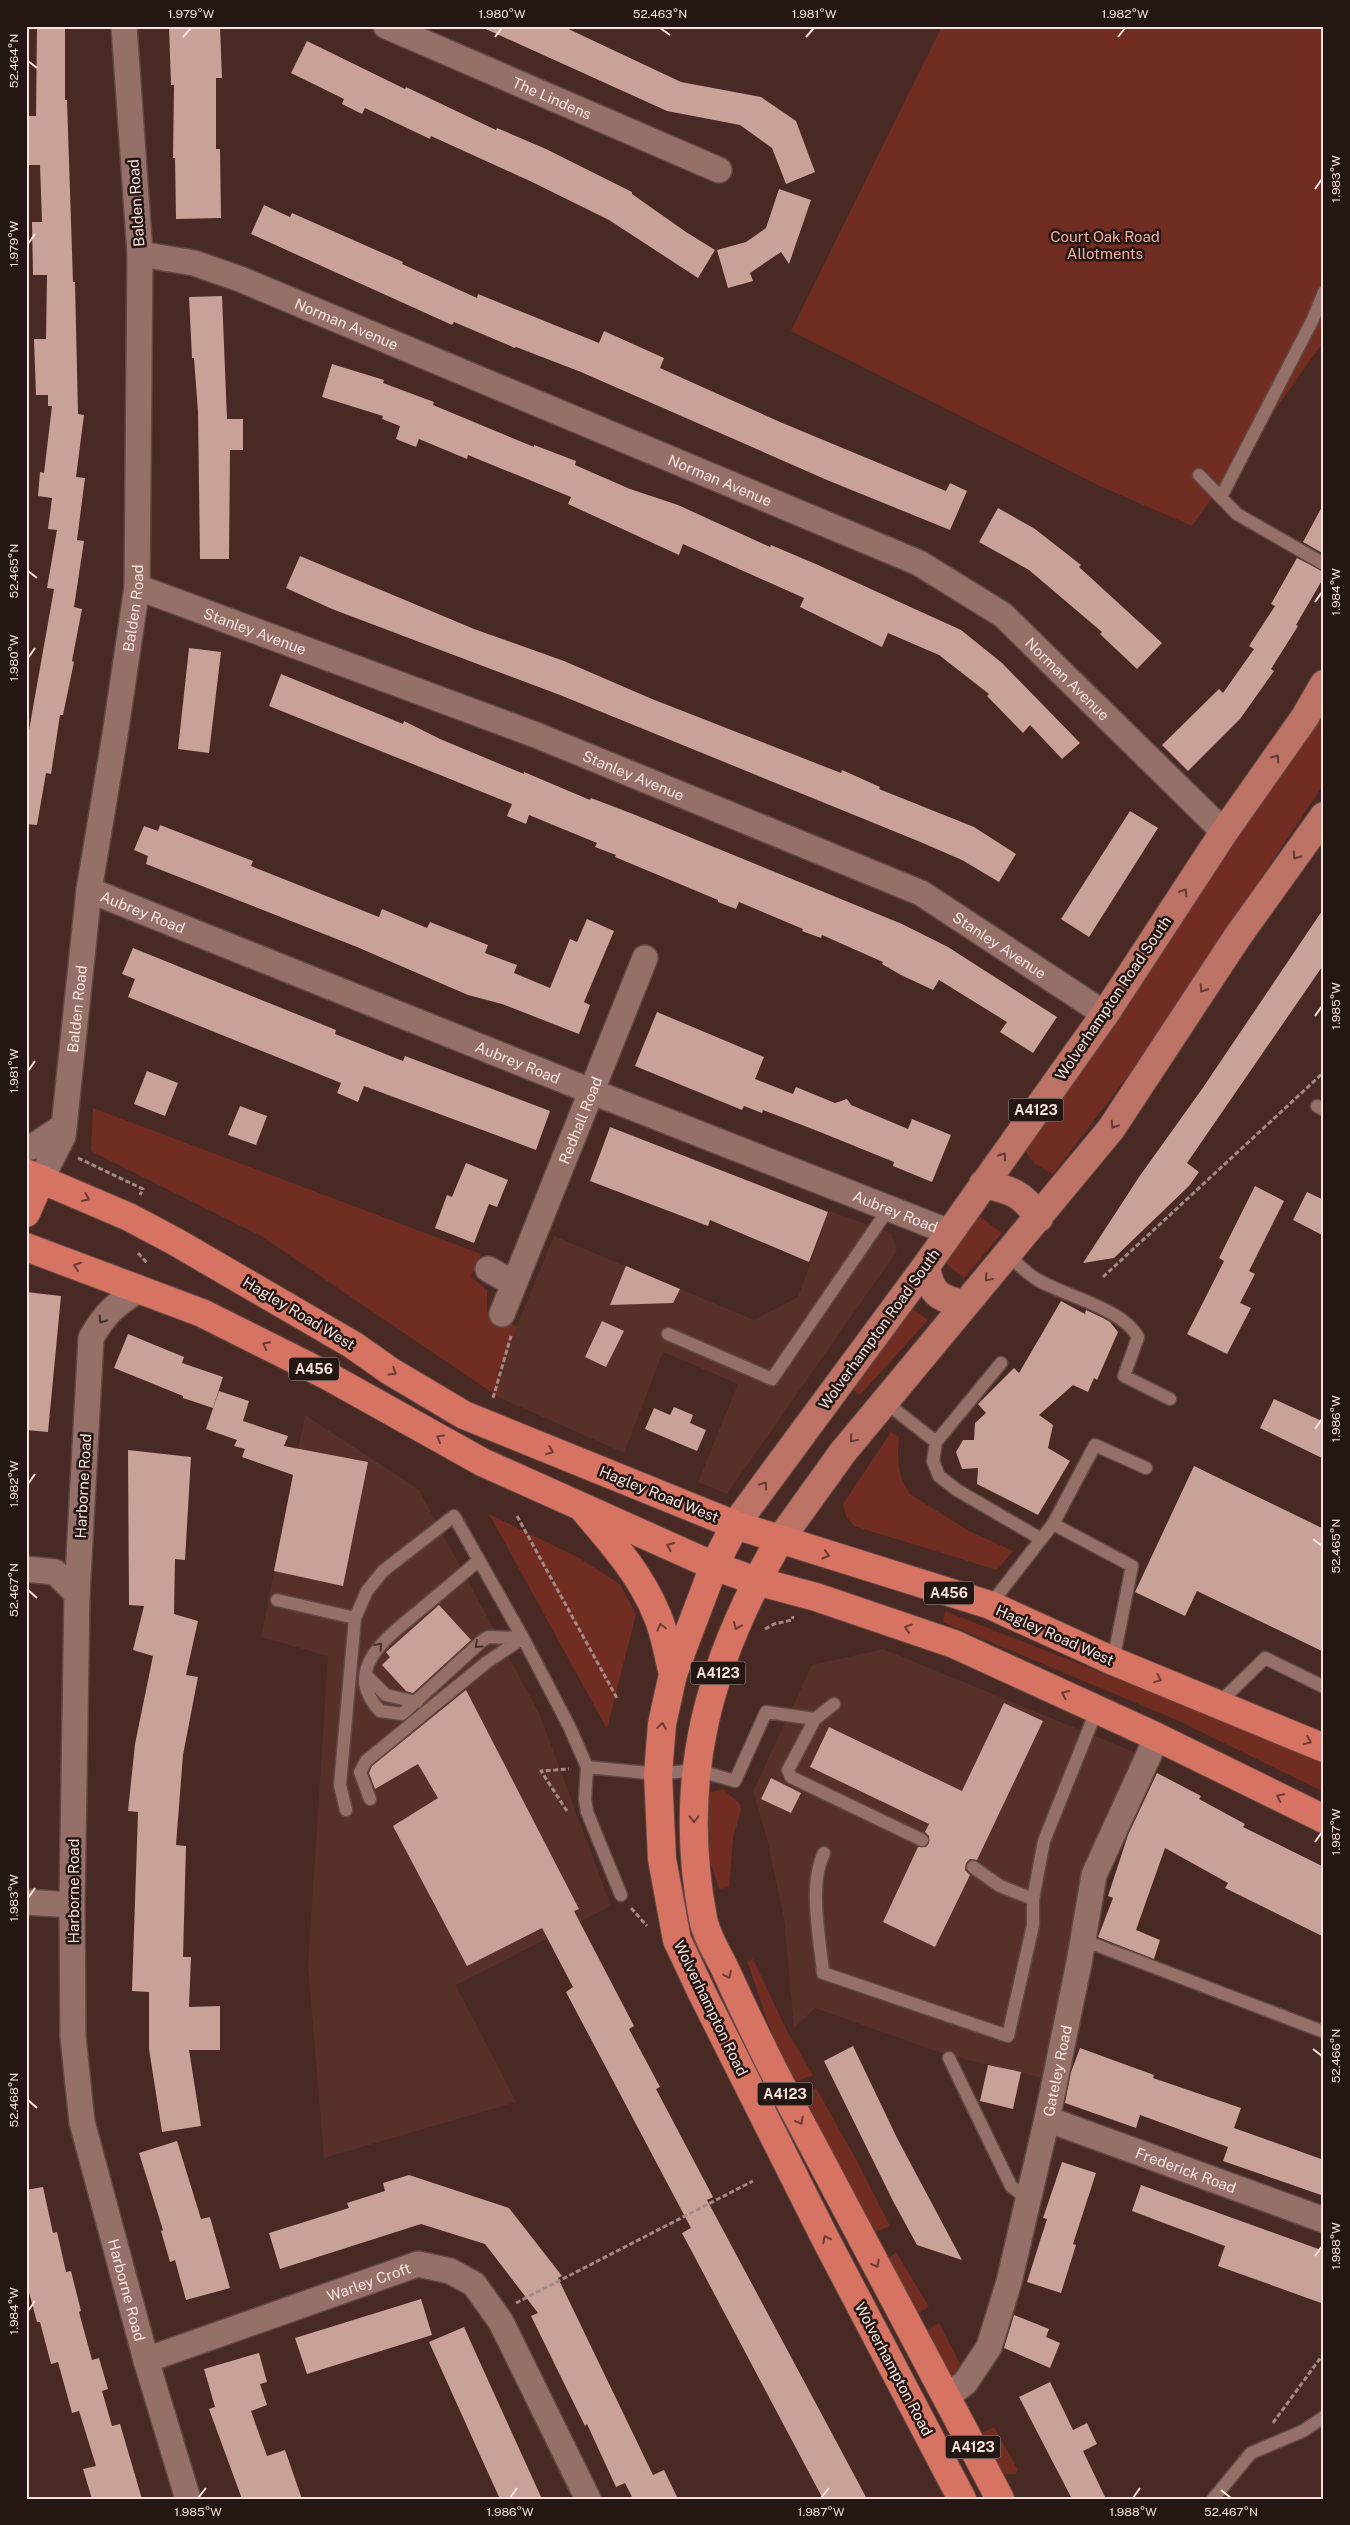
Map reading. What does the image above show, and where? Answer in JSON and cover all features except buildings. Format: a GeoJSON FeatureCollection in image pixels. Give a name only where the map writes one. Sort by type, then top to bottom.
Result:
{"type":"FeatureCollection","features":[{"type":"Feature","properties":{"kind":"highway"},"geometry":{"type":"LineString","coordinates":[[26,1213],[34,1176]]}},
{"type":"Feature","properties":{"kind":"highway","name":"Hagley Road West"},"geometry":{"type":"LineString","coordinates":[[34,1176],[129,1217],[176,1242],[353,1345],[390,1371],[464,1415],[735,1525],[990,1606],[1113,1661],[1324,1748]]}},
{"type":"Feature","properties":{"kind":"highway","name":"A456"},"geometry":{"type":"LineString","coordinates":[[26,1247],[202,1313],[328,1376],[482,1462],[714,1566],[756,1581],[816,1597],[954,1644],[1157,1737],[1324,1819]]}},
{"type":"Feature","properties":{"kind":"highway"},"geometry":{"type":"LineString","coordinates":[[581,1506],[631,1566],[658,1616],[674,1674]]}},
{"type":"Feature","properties":{"kind":"highway","name":"Wolverhampton Road"},"geometry":{"type":"LineString","coordinates":[[735,1525],[714,1566],[674,1674],[662,1724],[658,1774],[662,1859],[677,1940],[702,1994],[809,2207],[962,2499]]}},
{"type":"Feature","properties":{"kind":"highway","name":"Wolverhampton Road"},"geometry":{"type":"LineString","coordinates":[[779,1540],[756,1581],[720,1664],[702,1729],[694,1794],[694,1862],[703,1922],[762,2051],[1000,2499]]}},
{"type":"Feature","properties":{"kind":"highway"},"geometry":{"type":"LineString","coordinates":[[916,2412],[946,2396]]}},
{"type":"Feature","properties":{"kind":"main road","name":"Wolverhampton Road South"},"geometry":{"type":"LineString","coordinates":[[735,1525],[926,1266],[1105,1014],[1224,832],[1305,716],[1324,684]]}},
{"type":"Feature","properties":{"kind":"main road"},"geometry":{"type":"LineString","coordinates":[[779,1540],[827,1472],[965,1304],[1040,1218],[1112,1130],[1238,936],[1322,825]]}},
{"type":"Feature","properties":{"kind":"main road"},"geometry":{"type":"LineString","coordinates":[[983,1184],[1010,1189],[1027,1200],[1040,1218]]}},
{"type":"Feature","properties":{"kind":"main road"},"geometry":{"type":"LineString","coordinates":[[926,1266],[929,1284],[944,1300],[965,1304]]}},
{"type":"Feature","properties":{"kind":"street","name":"Balden Road"},"geometry":{"type":"LineString","coordinates":[[34,1176],[63,1136],[89,890],[137,587],[140,254],[124,26]]}},
{"type":"Feature","properties":{"kind":"street","name":"The Lindens"},"geometry":{"type":"LineString","coordinates":[[386,26],[719,170]]}},
{"type":"Feature","properties":{"kind":"street","name":"Norman Avenue"},"geometry":{"type":"LineString","coordinates":[[140,254],[194,262],[240,279],[919,563],[1003,614],[1224,832]]}},
{"type":"Feature","properties":{"kind":"street","name":"Stanley Avenue"},"geometry":{"type":"LineString","coordinates":[[137,587],[536,735],[921,894],[1105,1014]]}},
{"type":"Feature","properties":{"kind":"street","name":"Aubrey Road"},"geometry":{"type":"LineString","coordinates":[[89,890],[949,1232]]}},
{"type":"Feature","properties":{"kind":"street","name":"Redhall Road"},"geometry":{"type":"LineString","coordinates":[[502,1314],[513,1283],[593,1092],[645,958]]}},
{"type":"Feature","properties":{"kind":"street"},"geometry":{"type":"LineString","coordinates":[[26,1148],[34,1146],[64,1126]]}},
{"type":"Feature","properties":{"kind":"street"},"geometry":{"type":"LineString","coordinates":[[488,1269],[513,1283]]}},
{"type":"Feature","properties":{"kind":"street","name":"Harborne Road"},"geometry":{"type":"LineString","coordinates":[[140,1289],[120,1301],[103,1316],[91,1338],[77,1594],[72,1904],[74,2037],[82,2122],[146,2360],[188,2499]]}},
{"type":"Feature","properties":{"kind":"street"},"geometry":{"type":"LineString","coordinates":[[26,1569],[55,1572],[77,1594]]}},
{"type":"Feature","properties":{"kind":"street","name":"Gateley Road"},"geometry":{"type":"LineString","coordinates":[[946,2396],[965,2383],[989,2347],[1009,2282],[1047,2119],[1083,1943],[1094,1875],[1157,1737]]}},
{"type":"Feature","properties":{"kind":"street"},"geometry":{"type":"LineString","coordinates":[[26,1902],[72,1904]]}},
{"type":"Feature","properties":{"kind":"street","name":"Frederick Road"},"geometry":{"type":"LineString","coordinates":[[1047,2119],[1324,2220]]}},
{"type":"Feature","properties":{"kind":"street","name":"Warley Croft"},"geometry":{"type":"LineString","coordinates":[[146,2360],[418,2264],[450,2271],[474,2284],[495,2314],[588,2499]]}},
{"type":"Feature","properties":{"kind":"lane"},"geometry":{"type":"LineString","coordinates":[[1221,498],[1324,292]]}},
{"type":"Feature","properties":{"kind":"lane"},"geometry":{"type":"LineString","coordinates":[[1199,475],[1237,514],[1324,564]]}},
{"type":"Feature","properties":{"kind":"lane"},"geometry":{"type":"LineString","coordinates":[[668,1334],[772,1379],[889,1208]]}},
{"type":"Feature","properties":{"kind":"lane"},"geometry":{"type":"LineString","coordinates":[[1008,1255],[1038,1280],[1092,1303],[1134,1330],[1138,1337],[1124,1376],[1170,1399]]}},
{"type":"Feature","properties":{"kind":"lane"},"geometry":{"type":"LineString","coordinates":[[1001,1363],[936,1442],[933,1461],[939,1476],[957,1490],[1041,1539]]}},
{"type":"Feature","properties":{"kind":"lane"},"geometry":{"type":"LineString","coordinates":[[884,1402],[936,1442]]}},
{"type":"Feature","properties":{"kind":"lane"},"geometry":{"type":"LineString","coordinates":[[990,1606],[1053,1524],[1095,1445],[1146,1468]]}},
{"type":"Feature","properties":{"kind":"lane"},"geometry":{"type":"LineString","coordinates":[[346,1810],[340,1785],[354,1618],[367,1590],[383,1571],[454,1516],[524,1638],[569,1726],[587,1767],[585,1799],[587,1812],[621,1895]]}},
{"type":"Feature","properties":{"kind":"lane"},"geometry":{"type":"LineString","coordinates":[[1053,1524],[1132,1566],[1113,1661]]}},
{"type":"Feature","properties":{"kind":"lane"},"geometry":{"type":"LineString","coordinates":[[479,1560],[377,1647],[369,1662],[366,1675],[369,1697],[380,1711],[396,1715],[402,1714],[488,1637],[524,1638]]}},
{"type":"Feature","properties":{"kind":"lane"},"geometry":{"type":"LineString","coordinates":[[277,1600],[354,1618]]}},
{"type":"Feature","properties":{"kind":"lane"},"geometry":{"type":"LineString","coordinates":[[370,1799],[360,1772],[366,1761],[487,1662],[524,1638]]}},
{"type":"Feature","properties":{"kind":"lane"},"geometry":{"type":"LineString","coordinates":[[1218,1704],[1265,1658],[1324,1687]]}},
{"type":"Feature","properties":{"kind":"lane"},"geometry":{"type":"LineString","coordinates":[[834,1704],[815,1718],[788,1770],[791,1777],[922,1840]]}},
{"type":"Feature","properties":{"kind":"lane"},"geometry":{"type":"LineString","coordinates":[[824,1853],[818,1865],[816,1887],[823,1973],[1008,2036],[1033,1925],[1034,1899],[1044,1841],[1097,1709]]}},
{"type":"Feature","properties":{"kind":"lane"},"geometry":{"type":"LineString","coordinates":[[587,1767],[658,1774],[696,1770],[735,1781],[766,1712],[815,1718]]}},
{"type":"Feature","properties":{"kind":"lane"},"geometry":{"type":"LineString","coordinates":[[973,1868],[1000,1886],[1034,1899]]}},
{"type":"Feature","properties":{"kind":"lane"},"geometry":{"type":"LineString","coordinates":[[1083,1943],[1096,1946],[1324,2032]]}},
{"type":"Feature","properties":{"kind":"lane"},"geometry":{"type":"LineString","coordinates":[[949,2058],[1010,2186],[1028,2200]]}},
{"type":"Feature","properties":{"kind":"lane"},"geometry":{"type":"LineString","coordinates":[[1213,2499],[1251,2453],[1303,2431],[1324,2417]]}},
{"type":"Feature","properties":{"kind":"path"},"geometry":{"type":"LineString","coordinates":[[1103,1277],[1324,1072]]}},
{"type":"Feature","properties":{"kind":"path"},"geometry":{"type":"LineString","coordinates":[[493,1398],[515,1320],[502,1314]]}},
{"type":"Feature","properties":{"kind":"path"},"geometry":{"type":"LineString","coordinates":[[517,1516],[618,1700]]}},
{"type":"Feature","properties":{"kind":"path"},"geometry":{"type":"LineString","coordinates":[[541,1771],[587,1767]]}},
{"type":"Feature","properties":{"kind":"path"},"geometry":{"type":"LineString","coordinates":[[495,2314],[753,2181]]}},
{"type":"Feature","properties":{"kind":"path"},"geometry":{"type":"LineString","coordinates":[[1251,2453],[1324,2353]]}},
{"type":"Feature","properties":{"kind":"shaded area"},"geometry":{"type":"Polygon","coordinates":[[[829,1211],[891,1233],[897,1251],[727,1494],[698,1482],[738,1384],[663,1352],[624,1453],[500,1398],[497,1374],[554,1236],[754,1320],[798,1297],[829,1211]]]}},
{"type":"Feature","properties":{"kind":"shaded area"},"geometry":{"type":"Polygon","coordinates":[[[305,1415],[419,1490],[539,1713],[611,1906],[456,1985],[516,2102],[324,2158],[308,1967],[328,1656],[261,1637],[305,1415]]]}},
{"type":"Feature","properties":{"kind":"shaded area"},"geometry":{"type":"Polygon","coordinates":[[[883,1649],[1139,1754],[1046,2079],[941,2053],[815,2008],[794,2028],[784,1919],[767,1839],[753,1791],[812,1665],[883,1649]]]}},
{"type":"Feature","properties":{"kind":"green space","name":"Court Oak Road Allotments"},"geometry":{"type":"Polygon","coordinates":[[[942,26],[1324,26],[1324,341],[1192,526],[1100,486],[791,331],[942,26]]]}},
{"type":"Feature","properties":{"kind":"green space"},"geometry":{"type":"Polygon","coordinates":[[[1324,703],[1324,784],[1130,1073],[1053,1174],[1035,1164],[1024,1150],[1113,1028],[1324,703]]]}},
{"type":"Feature","properties":{"kind":"green space"},"geometry":{"type":"Polygon","coordinates":[[[93,1108],[481,1254],[471,1276],[487,1290],[487,1311],[517,1327],[497,1374],[500,1398],[261,1236],[91,1151],[93,1108]]]}},
{"type":"Feature","properties":{"kind":"green space"},"geometry":{"type":"Polygon","coordinates":[[[979,1216],[1002,1233],[964,1278],[945,1263],[979,1216]]]}},
{"type":"Feature","properties":{"kind":"green space"},"geometry":{"type":"Polygon","coordinates":[[[909,1306],[928,1320],[860,1395],[851,1388],[909,1306]]]}},
{"type":"Feature","properties":{"kind":"green space"},"geometry":{"type":"Polygon","coordinates":[[[891,1432],[899,1437],[900,1473],[910,1494],[969,1531],[1013,1551],[997,1570],[854,1526],[846,1516],[843,1504],[891,1432]]]}},
{"type":"Feature","properties":{"kind":"green space"},"geometry":{"type":"Polygon","coordinates":[[[489,1514],[579,1558],[620,1584],[636,1614],[607,1729],[489,1514]]]}},
{"type":"Feature","properties":{"kind":"green space"},"geometry":{"type":"Polygon","coordinates":[[[945,1611],[1324,1761],[1324,1792],[1179,1721],[943,1622],[945,1611]]]}},
{"type":"Feature","properties":{"kind":"green space"},"geometry":{"type":"Polygon","coordinates":[[[723,1789],[740,1804],[741,1810],[733,1838],[729,1887],[719,1889],[710,1861],[708,1793],[723,1789]]]}},
{"type":"Feature","properties":{"kind":"green space"},"geometry":{"type":"Polygon","coordinates":[[[753,1959],[787,2031],[813,2075],[795,2082],[787,2068],[774,2038],[747,1961],[753,1959]]]}},
{"type":"Feature","properties":{"kind":"green space"},"geometry":{"type":"Polygon","coordinates":[[[816,2088],[856,2159],[890,2226],[873,2233],[804,2096],[816,2088]]]}},
{"type":"Feature","properties":{"kind":"green space"},"geometry":{"type":"Polygon","coordinates":[[[896,2252],[929,2307],[916,2314],[888,2259],[896,2252]]]}},
{"type":"Feature","properties":{"kind":"green space"},"geometry":{"type":"Polygon","coordinates":[[[939,2323],[965,2373],[952,2380],[925,2331],[939,2323]]]}},
{"type":"Feature","properties":{"kind":"green space"},"geometry":{"type":"Polygon","coordinates":[[[994,2427],[1018,2470],[1015,2474],[999,2474],[978,2435],[994,2427]]]}}]}
